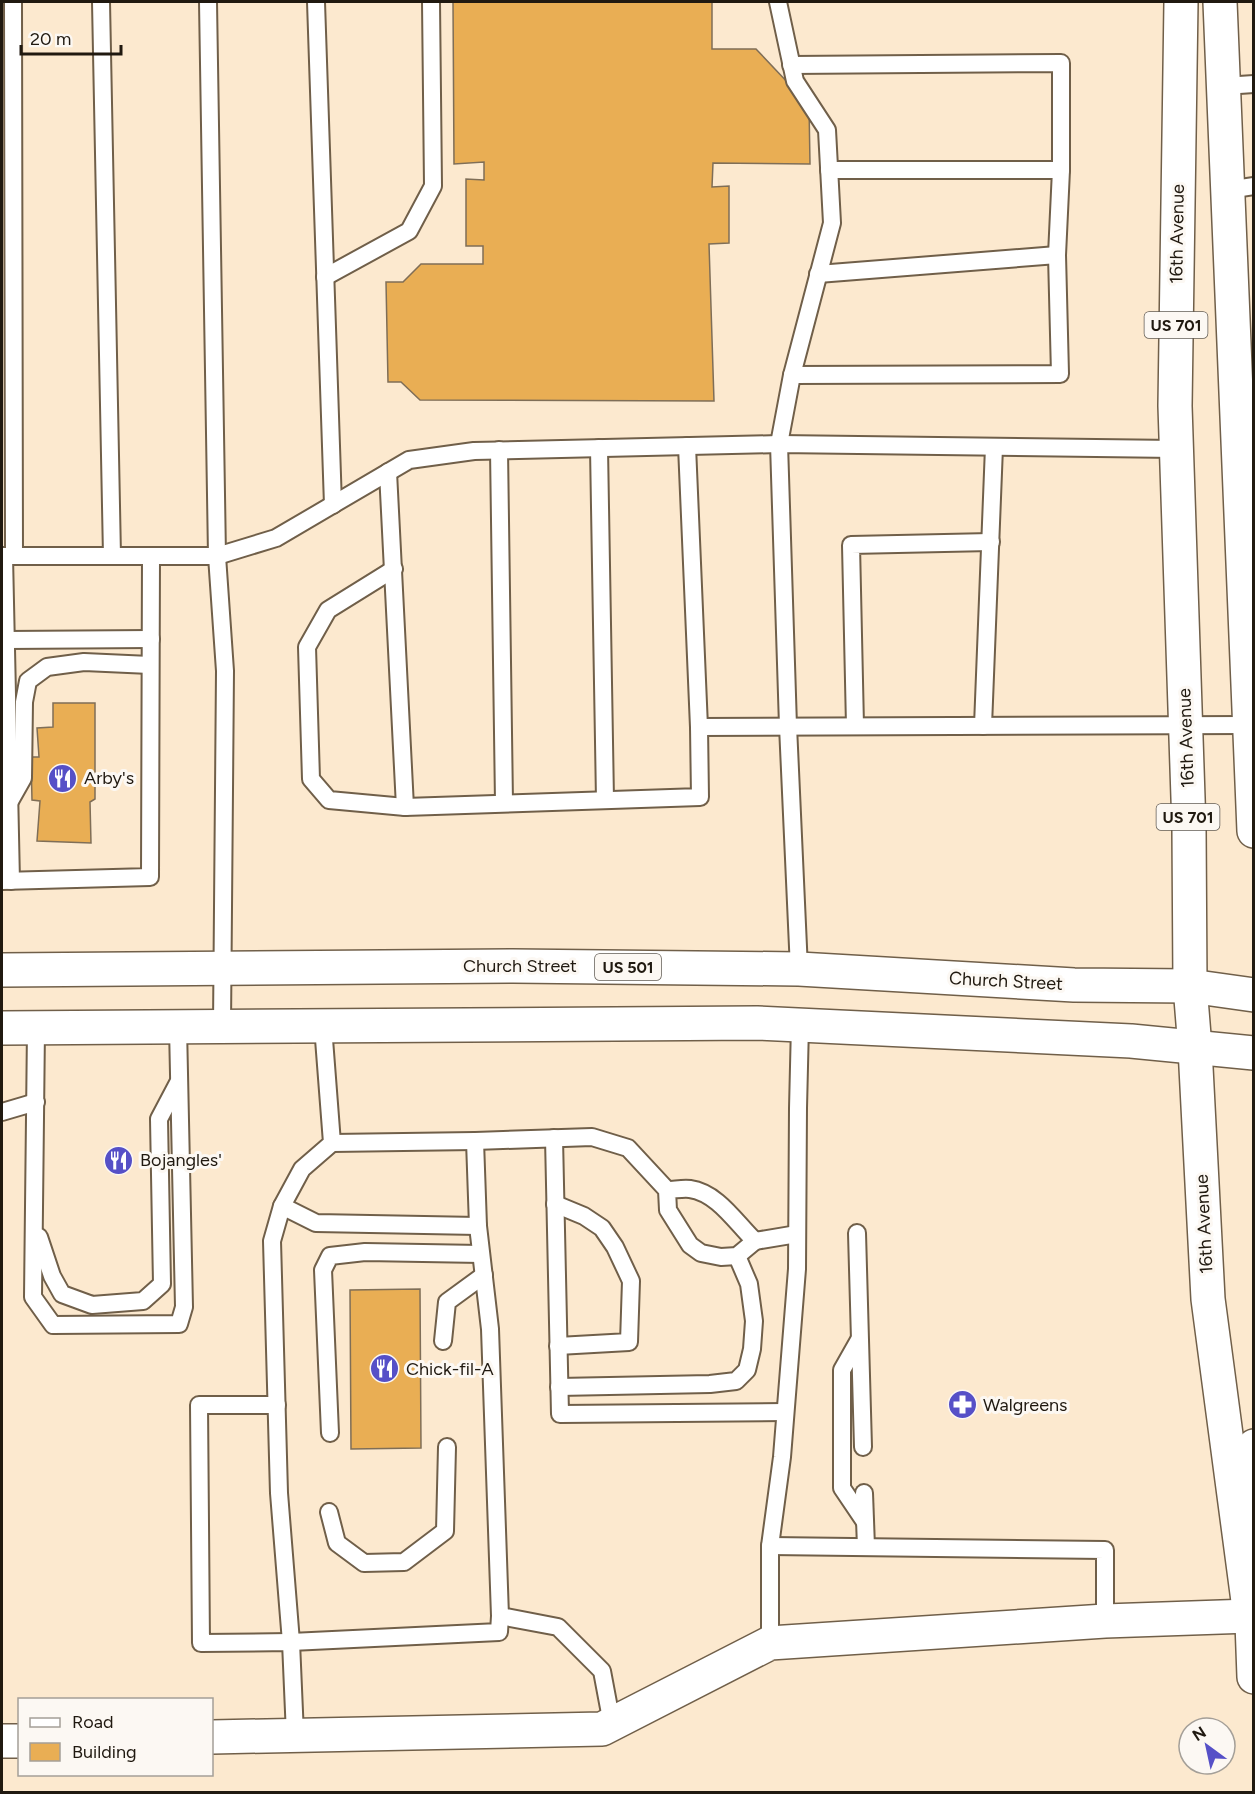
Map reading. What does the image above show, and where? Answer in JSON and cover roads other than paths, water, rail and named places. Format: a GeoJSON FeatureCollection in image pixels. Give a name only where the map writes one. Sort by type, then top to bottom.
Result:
{"type":"FeatureCollection","features":[{"type":"Feature","properties":{"kind":"main road","name":"16th Avenue"},"geometry":{"type":"LineString","coordinates":[[1181,2],[1175,406],[1189,828],[1190,986],[1208,1299],[1252,1616]]}},
{"type":"Feature","properties":{"kind":"main road","name":"US 701"},"geometry":{"type":"LineString","coordinates":[[1220,2],[1239,85],[1251,690],[1249,725],[1254,831]]}},
{"type":"Feature","properties":{"kind":"main road","name":"Church Street"},"geometry":{"type":"LineString","coordinates":[[2,970],[525,966],[799,969],[1074,984],[1190,986],[1254,995]]}},
{"type":"Feature","properties":{"kind":"main road"},"geometry":{"type":"LineString","coordinates":[[2,1028],[757,1023],[1131,1041],[1254,1053]]}},
{"type":"Feature","properties":{"kind":"main road","name":"16th Avenue"},"geometry":{"type":"LineString","coordinates":[[1254,1446],[1252,1616],[1254,1677]]}},
{"type":"Feature","properties":{"kind":"main road"},"geometry":{"type":"LineString","coordinates":[[213,1737],[602,1729],[770,1643],[1105,1621],[1252,1616]]}},
{"type":"Feature","properties":{"kind":"main road"},"geometry":{"type":"LineString","coordinates":[[2,1741],[18,1741]]}},
{"type":"Feature","properties":{"kind":"lane"},"geometry":{"type":"LineString","coordinates":[[13,2],[6,640],[9,804],[6,881],[150,877],[151,556]]}},
{"type":"Feature","properties":{"kind":"lane"},"geometry":{"type":"LineString","coordinates":[[101,2],[112,556]]}},
{"type":"Feature","properties":{"kind":"lane"},"geometry":{"type":"LineString","coordinates":[[208,2],[217,556],[225,671],[222,1026]]}},
{"type":"Feature","properties":{"kind":"lane"},"geometry":{"type":"LineString","coordinates":[[316,2],[333,505]]}},
{"type":"Feature","properties":{"kind":"lane"},"geometry":{"type":"LineString","coordinates":[[325,277],[409,231],[433,186],[431,2]]}},
{"type":"Feature","properties":{"kind":"lane"},"geometry":{"type":"LineString","coordinates":[[778,2],[795,81],[827,130],[832,223],[792,375],[779,444],[799,969]]}},
{"type":"Feature","properties":{"kind":"lane"},"geometry":{"type":"LineString","coordinates":[[791,65],[1061,63],[1061,170],[1057,255],[1060,374],[792,375]]}},
{"type":"Feature","properties":{"kind":"lane"},"geometry":{"type":"LineString","coordinates":[[829,170],[1061,170]]}},
{"type":"Feature","properties":{"kind":"lane"},"geometry":{"type":"LineString","coordinates":[[818,274],[1057,255]]}},
{"type":"Feature","properties":{"kind":"lane"},"geometry":{"type":"LineString","coordinates":[[7,556],[217,556],[276,538],[409,460],[474,451],[779,444],[1176,449]]}},
{"type":"Feature","properties":{"kind":"lane"},"geometry":{"type":"LineString","coordinates":[[394,569],[328,610],[307,646],[311,779],[330,800],[405,807],[700,797],[687,446]]}},
{"type":"Feature","properties":{"kind":"lane"},"geometry":{"type":"LineString","coordinates":[[983,726],[994,447]]}},
{"type":"Feature","properties":{"kind":"lane"},"geometry":{"type":"LineString","coordinates":[[599,448],[605,800]]}},
{"type":"Feature","properties":{"kind":"lane"},"geometry":{"type":"LineString","coordinates":[[499,450],[504,803]]}},
{"type":"Feature","properties":{"kind":"lane"},"geometry":{"type":"LineString","coordinates":[[388,472],[405,807]]}},
{"type":"Feature","properties":{"kind":"lane"},"geometry":{"type":"LineString","coordinates":[[855,726],[851,544],[991,542]]}},
{"type":"Feature","properties":{"kind":"lane"},"geometry":{"type":"LineString","coordinates":[[6,640],[151,639]]}},
{"type":"Feature","properties":{"kind":"lane"},"geometry":{"type":"LineString","coordinates":[[9,804],[23,778],[24,702],[28,681],[47,667],[84,662],[150,664]]}},
{"type":"Feature","properties":{"kind":"lane"},"geometry":{"type":"LineString","coordinates":[[699,727],[1249,725]]}},
{"type":"Feature","properties":{"kind":"lane"},"geometry":{"type":"LineString","coordinates":[[770,1643],[770,1546],[782,1457],[797,1269],[800,1025]]}},
{"type":"Feature","properties":{"kind":"lane"},"geometry":{"type":"LineString","coordinates":[[323,1026],[332,1143]]}},
{"type":"Feature","properties":{"kind":"lane"},"geometry":{"type":"LineString","coordinates":[[36,1028],[33,1297],[53,1324],[179,1324],[184,1307],[178,1027]]}},
{"type":"Feature","properties":{"kind":"lane"},"geometry":{"type":"LineString","coordinates":[[34,1222],[52,1276],[62,1294],[92,1305],[143,1301],[162,1284],[159,1119],[179,1080]]}},
{"type":"Feature","properties":{"kind":"lane"},"geometry":{"type":"LineString","coordinates":[[2,1112],[36,1102]]}},
{"type":"Feature","properties":{"kind":"lane"},"geometry":{"type":"LineString","coordinates":[[295,1735],[291,1642],[279,1493],[272,1241],[282,1206],[302,1169],[332,1143],[592,1137],[628,1148],[667,1190],[668,1209],[690,1245],[701,1253],[721,1257],[737,1256],[755,1241],[797,1234]]}},
{"type":"Feature","properties":{"kind":"lane"},"geometry":{"type":"LineString","coordinates":[[554,1138],[560,1414],[785,1412]]}},
{"type":"Feature","properties":{"kind":"lane"},"geometry":{"type":"LineString","coordinates":[[277,1405],[200,1404],[201,1643],[291,1642],[499,1632],[490,1329],[478,1226],[475,1141]]}},
{"type":"Feature","properties":{"kind":"lane"},"geometry":{"type":"LineString","coordinates":[[667,1190],[689,1188],[702,1192],[723,1207],[755,1241]]}},
{"type":"Feature","properties":{"kind":"lane"},"geometry":{"type":"LineString","coordinates":[[555,1204],[584,1216],[602,1228],[615,1247],[630,1281],[628,1342],[558,1346]]}},
{"type":"Feature","properties":{"kind":"lane"},"geometry":{"type":"LineString","coordinates":[[282,1206],[316,1223],[478,1226]]}},
{"type":"Feature","properties":{"kind":"lane"},"geometry":{"type":"LineString","coordinates":[[857,1233],[863,1447]]}},
{"type":"Feature","properties":{"kind":"lane"},"geometry":{"type":"LineString","coordinates":[[330,1433],[323,1270],[330,1256],[365,1252],[481,1254]]}},
{"type":"Feature","properties":{"kind":"lane"},"geometry":{"type":"LineString","coordinates":[[559,1387],[710,1384],[736,1381],[747,1370],[752,1349],[754,1321],[749,1284],[737,1256]]}},
{"type":"Feature","properties":{"kind":"lane"},"geometry":{"type":"LineString","coordinates":[[443,1341],[447,1302],[484,1275]]}},
{"type":"Feature","properties":{"kind":"lane"},"geometry":{"type":"LineString","coordinates":[[860,1339],[842,1370],[842,1488],[865,1522]]}},
{"type":"Feature","properties":{"kind":"lane"},"geometry":{"type":"LineString","coordinates":[[329,1512],[337,1544],[364,1563],[404,1562],[444,1531],[447,1447]]}},
{"type":"Feature","properties":{"kind":"lane"},"geometry":{"type":"LineString","coordinates":[[864,1492],[866,1547]]}},
{"type":"Feature","properties":{"kind":"lane"},"geometry":{"type":"LineString","coordinates":[[770,1546],[1105,1550],[1105,1621]]}},
{"type":"Feature","properties":{"kind":"lane"},"geometry":{"type":"LineString","coordinates":[[500,1616],[558,1627],[602,1671],[612,1724]]}},
{"type":"Feature","properties":{"kind":"place","name":"Arby's"},"geometry":{"type":"Point","coordinates":[63,778]}},
{"type":"Feature","properties":{"kind":"place","name":"Bojangles'"},"geometry":{"type":"Point","coordinates":[119,1160]}},
{"type":"Feature","properties":{"kind":"place","name":"Chick-fil-A"},"geometry":{"type":"Point","coordinates":[385,1369]}},
{"type":"Feature","properties":{"kind":"place","name":"Walgreens"},"geometry":{"type":"Point","coordinates":[962,1405]}}]}
